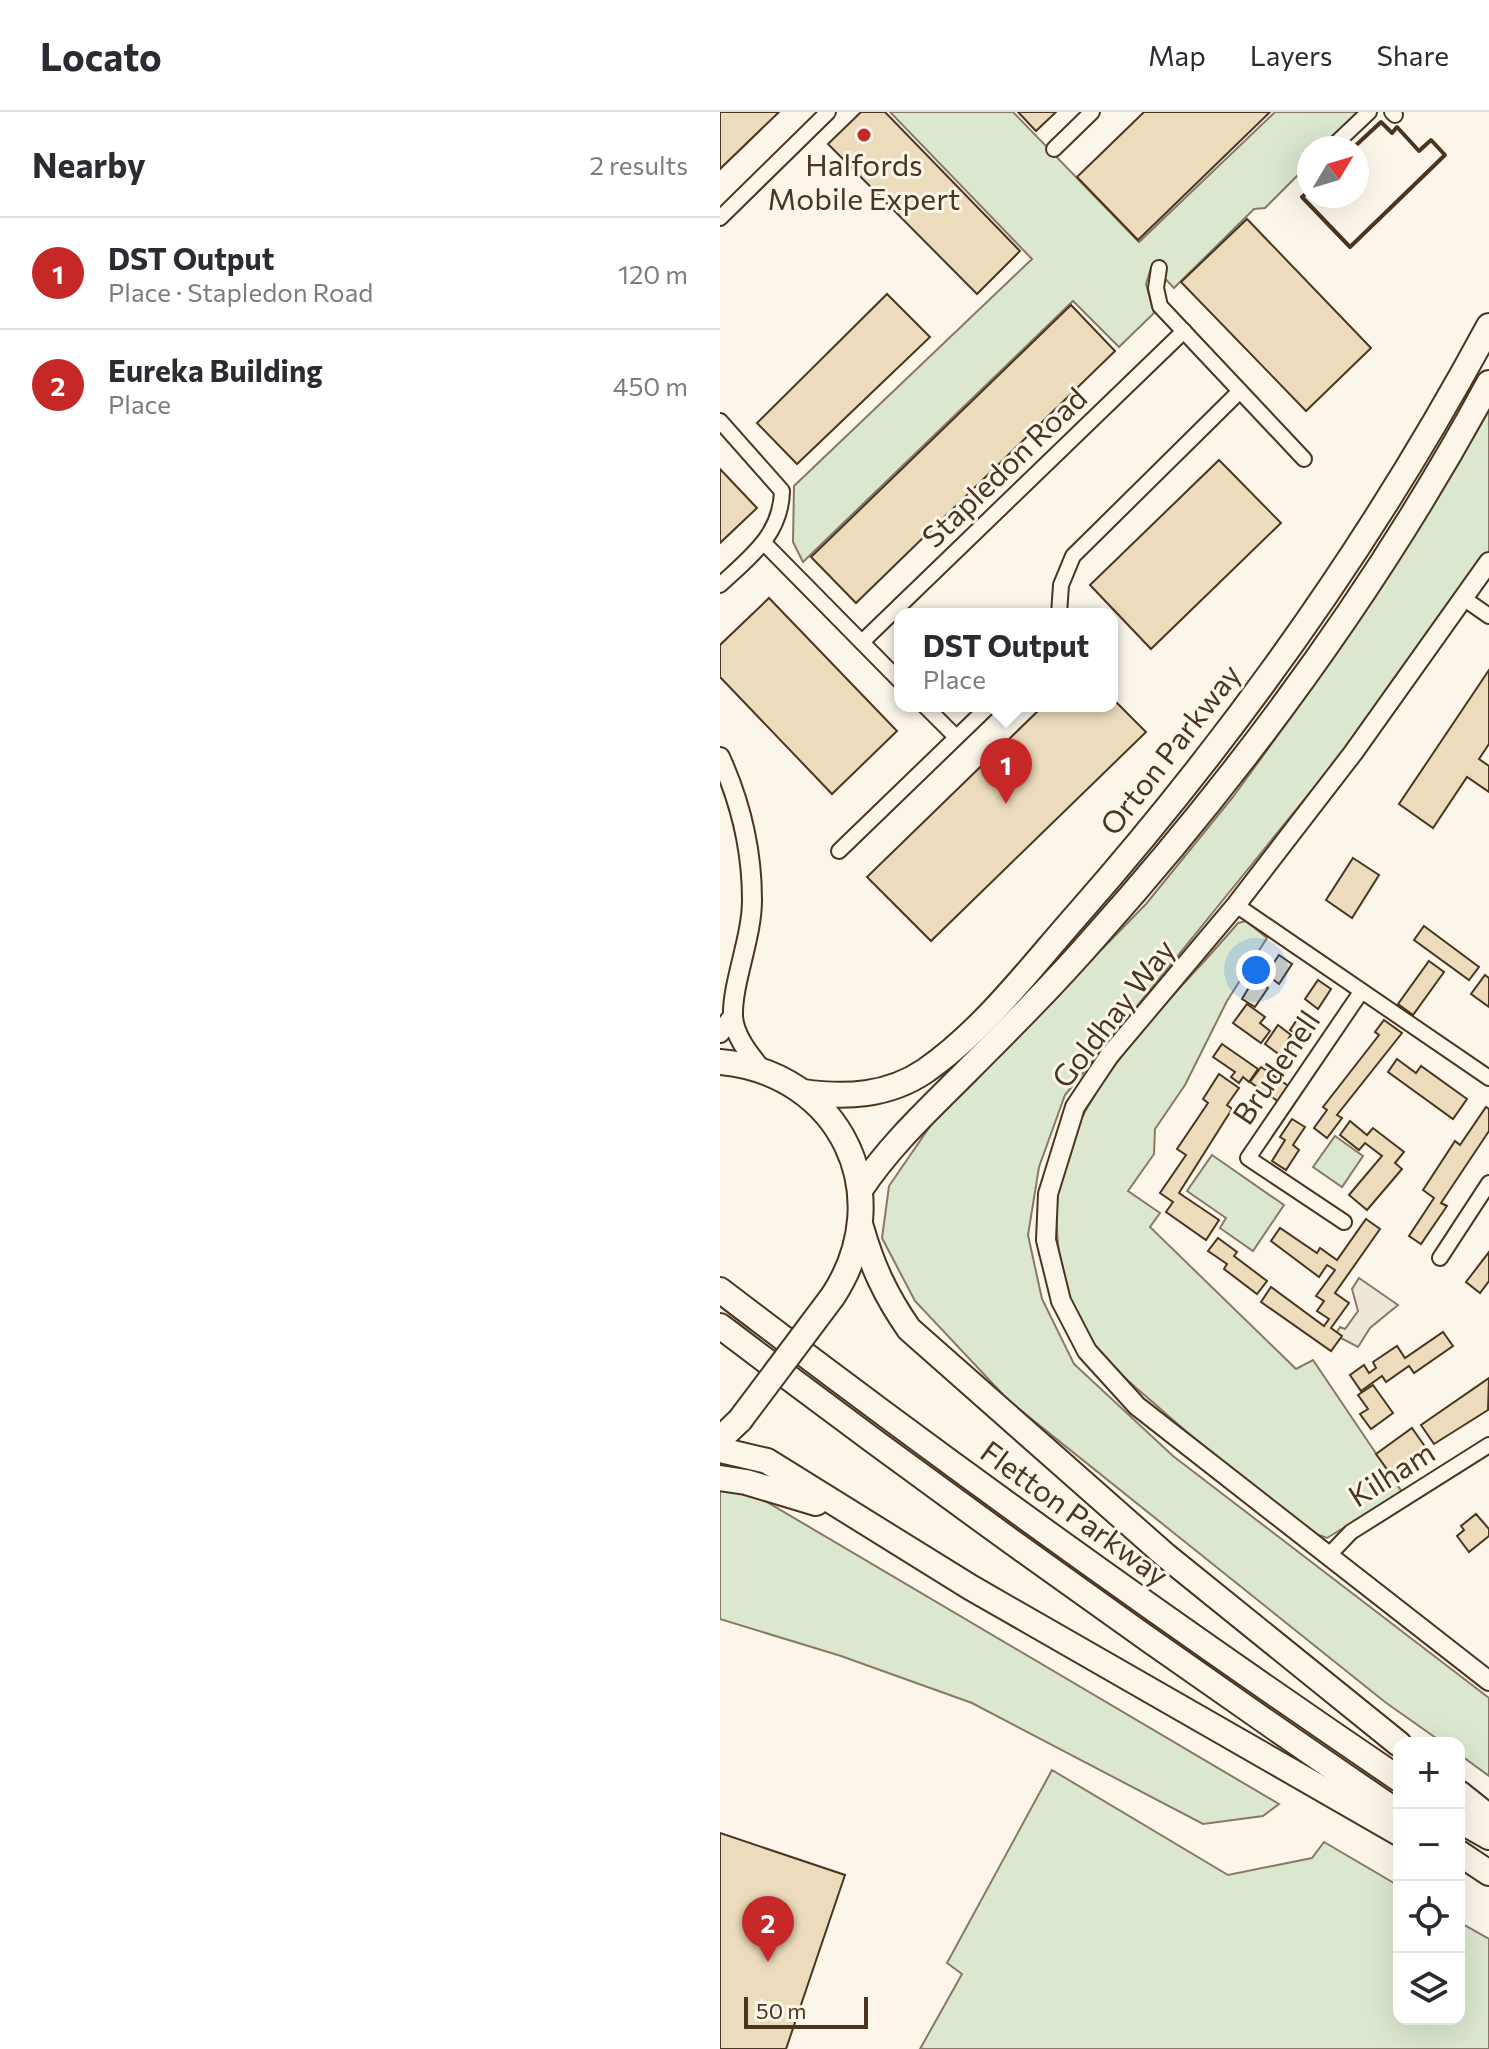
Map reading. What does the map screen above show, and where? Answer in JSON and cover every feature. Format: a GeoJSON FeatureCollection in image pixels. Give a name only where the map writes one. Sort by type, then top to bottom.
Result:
{"type":"FeatureCollection","features":[{"type":"Feature","properties":{"kind":"main road","name":"Orton Parkway"},"geometry":{"type":"LineString","coordinates":[[803,1092],[836,1096],[866,1094],[902,1084],[925,1071],[978,1024],[1061,934],[1182,791],[1287,652],[1394,493],[1489,326]]}},
{"type":"Feature","properties":{"kind":"main road","name":"Orton Parkway"},"geometry":{"type":"LineString","coordinates":[[860,1190],[901,1136],[1092,940],[1229,777],[1361,594],[1489,383]]}},
{"type":"Feature","properties":{"kind":"main road"},"geometry":{"type":"LineString","coordinates":[[720,1062],[762,1070],[803,1092],[821,1107],[847,1145],[860,1190],[861,1227],[873,1268],[887,1298],[909,1329],[1165,1555],[1393,1739]]}},
{"type":"Feature","properties":{"kind":"main road"},"geometry":{"type":"LineString","coordinates":[[720,1439],[740,1420],[833,1296],[851,1264],[861,1227]]}},
{"type":"Feature","properties":{"kind":"main road","name":"Fletton Parkway"},"geometry":{"type":"LineString","coordinates":[[720,1290],[922,1445],[1188,1636],[1393,1775]]}},
{"type":"Feature","properties":{"kind":"main road","name":"Fletton Parkway"},"geometry":{"type":"LineString","coordinates":[[720,1326],[907,1468],[1171,1659],[1393,1809]]}},
{"type":"Feature","properties":{"kind":"main road"},"geometry":{"type":"LineString","coordinates":[[720,1450],[767,1461],[842,1511],[1393,1830]]}},
{"type":"Feature","properties":{"kind":"main road"},"geometry":{"type":"LineString","coordinates":[[720,1478],[746,1482],[842,1511]]}},
{"type":"Feature","properties":{"kind":"main road"},"geometry":{"type":"LineString","coordinates":[[1465,1798],[1489,1817]]}},
{"type":"Feature","properties":{"kind":"main road"},"geometry":{"type":"LineString","coordinates":[[1465,1823],[1489,1837]]}},
{"type":"Feature","properties":{"kind":"main road"},"geometry":{"type":"LineString","coordinates":[[1465,1857],[1489,1873]]}},
{"type":"Feature","properties":{"kind":"main road"},"geometry":{"type":"LineString","coordinates":[[1465,1871],[1489,1885]]}},
{"type":"Feature","properties":{"kind":"street"},"geometry":{"type":"LineString","coordinates":[[720,218],[828,112]]}},
{"type":"Feature","properties":{"kind":"street"},"geometry":{"type":"LineString","coordinates":[[1054,149],[1092,112]]}},
{"type":"Feature","properties":{"kind":"street"},"geometry":{"type":"LineString","coordinates":[[1344,136],[1369,112]]}},
{"type":"Feature","properties":{"kind":"street"},"geometry":{"type":"LineString","coordinates":[[1159,268],[1156,288],[1160,306],[1304,459]]}},
{"type":"Feature","properties":{"kind":"street","name":"Stapledon Road"},"geometry":{"type":"LineString","coordinates":[[897,608],[1184,331]]}},
{"type":"Feature","properties":{"kind":"street"},"geometry":{"type":"LineString","coordinates":[[1059,608],[1061,585],[1073,556],[1240,391]]}},
{"type":"Feature","properties":{"kind":"street"},"geometry":{"type":"LineString","coordinates":[[720,421],[782,491],[779,519],[764,543],[720,585]]}},
{"type":"Feature","properties":{"kind":"street"},"geometry":{"type":"LineString","coordinates":[[764,543],[894,675]]}},
{"type":"Feature","properties":{"kind":"street","name":"Goldhay Way"},"geometry":{"type":"LineString","coordinates":[[1489,562],[1466,600],[1236,905],[1109,1056],[1075,1107],[1048,1194],[1046,1240],[1061,1301],[1087,1351],[1137,1406],[1489,1681]]}},
{"type":"Feature","properties":{"kind":"street"},"geometry":{"type":"LineString","coordinates":[[1466,600],[1489,616]]}},
{"type":"Feature","properties":{"kind":"street","name":"Stapledon Road"},"geometry":{"type":"LineString","coordinates":[[862,642],[894,611]]}},
{"type":"Feature","properties":{"kind":"street"},"geometry":{"type":"LineString","coordinates":[[931,712],[956,737]]}},
{"type":"Feature","properties":{"kind":"street"},"geometry":{"type":"LineString","coordinates":[[839,851],[983,712]]}},
{"type":"Feature","properties":{"kind":"street"},"geometry":{"type":"LineString","coordinates":[[720,757],[747,832],[751,867],[750,933],[733,1016],[720,1033]]}},
{"type":"Feature","properties":{"kind":"street"},"geometry":{"type":"LineString","coordinates":[[1236,905],[1489,1078]]}},
{"type":"Feature","properties":{"kind":"street","name":"Brudenell"},"geometry":{"type":"LineString","coordinates":[[1344,1222],[1248,1158],[1361,992]]}},
{"type":"Feature","properties":{"kind":"street"},"geometry":{"type":"LineString","coordinates":[[733,1016],[749,1054],[762,1070]]}},
{"type":"Feature","properties":{"kind":"street"},"geometry":{"type":"LineString","coordinates":[[1440,1258],[1489,1183]]}},
{"type":"Feature","properties":{"kind":"street","name":"Kilham"},"geometry":{"type":"LineString","coordinates":[[1329,1555],[1351,1532],[1489,1445]]}},
{"type":"Feature","properties":{"kind":"green space"},"geometry":{"type":"Polygon","coordinates":[[[890,112],[1013,112],[1139,242],[1275,112],[1360,112],[1336,136],[1297,136],[1297,176],[1265,208],[1254,209],[1174,288],[1152,265],[1146,284],[1154,313],[1119,347],[1073,301],[803,562],[793,542],[794,486],[1032,259],[890,112]]]}},
{"type":"Feature","properties":{"kind":"green space"},"geometry":{"type":"Polygon","coordinates":[[[1489,399],[1489,562],[1466,600],[1065,1095],[1039,1167],[1028,1235],[1042,1299],[1074,1364],[1173,1456],[1489,1698],[1489,1776],[1465,1758],[1465,1737],[1435,1737],[1385,1702],[1009,1401],[915,1301],[882,1238],[889,1186],[933,1122],[1146,904],[1233,797],[1299,706],[1489,399]]]}},
{"type":"Feature","properties":{"kind":"green space"},"geometry":{"type":"Polygon","coordinates":[[[1246,921],[1267,938],[1227,1001],[1185,1085],[1155,1129],[1154,1154],[1128,1191],[1160,1213],[1150,1227],[1296,1369],[1313,1360],[1402,1492],[1327,1538],[1316,1534],[1215,1455],[1111,1365],[1076,1312],[1060,1260],[1057,1205],[1060,1178],[1077,1127],[1130,1045],[1238,923],[1246,921]]]}},
{"type":"Feature","properties":{"kind":"green space"},"geometry":{"type":"Polygon","coordinates":[[[1335,1136],[1363,1156],[1342,1187],[1313,1167],[1335,1136]]]}},
{"type":"Feature","properties":{"kind":"green space"},"geometry":{"type":"Polygon","coordinates":[[[1212,1155],[1284,1205],[1253,1251],[1220,1228],[1226,1218],[1187,1191],[1212,1155]]]}},
{"type":"Feature","properties":{"kind":"green space"},"geometry":{"type":"Polygon","coordinates":[[[728,1479],[1279,1804],[1263,1816],[1203,1824],[972,1703],[841,1656],[720,1619],[720,1481],[728,1479]]]}},
{"type":"Feature","properties":{"kind":"green space"},"geometry":{"type":"Polygon","coordinates":[[[1052,1770],[1228,1875],[1312,1858],[1324,1842],[1393,1882],[1393,2025],[1465,2025],[1465,1925],[1489,1939],[1489,2049],[920,2049],[962,1974],[947,1963],[1052,1770]]]}},
{"type":"Feature","properties":{"kind":"shaded area"},"geometry":{"type":"Polygon","coordinates":[[[1359,1278],[1398,1305],[1370,1328],[1358,1347],[1335,1335],[1340,1327],[1345,1329],[1358,1311],[1352,1289],[1359,1278]]]}},
{"type":"Feature","properties":{"kind":"building"},"geometry":{"type":"Polygon","coordinates":[[[720,112],[779,112],[720,169],[720,112]]]}},
{"type":"Feature","properties":{"kind":"building"},"geometry":{"type":"Polygon","coordinates":[[[861,112],[885,112],[1020,251],[977,294],[828,144],[861,112]]]}},
{"type":"Feature","properties":{"kind":"building"},"geometry":{"type":"Polygon","coordinates":[[[1018,112],[1056,112],[1036,131],[1018,112]]]}},
{"type":"Feature","properties":{"kind":"building"},"geometry":{"type":"Polygon","coordinates":[[[1144,112],[1270,112],[1138,240],[1077,177],[1144,112]]]}},
{"type":"Feature","properties":{"kind":"building"},"geometry":{"type":"Polygon","coordinates":[[[1247,219],[1371,348],[1306,411],[1181,282],[1247,219]]]}},
{"type":"Feature","properties":{"kind":"building"},"geometry":{"type":"Polygon","coordinates":[[[887,294],[930,337],[797,464],[757,423],[887,294]]]}},
{"type":"Feature","properties":{"kind":"building"},"geometry":{"type":"Polygon","coordinates":[[[1071,305],[1115,351],[856,603],[811,557],[1071,305]]]}},
{"type":"Feature","properties":{"kind":"building"},"geometry":{"type":"Polygon","coordinates":[[[1219,460],[1281,523],[1151,649],[1118,614],[1118,608],[1112,608],[1090,585],[1219,460]]]}},
{"type":"Feature","properties":{"kind":"building"},"geometry":{"type":"Polygon","coordinates":[[[720,469],[757,508],[720,543],[720,469]]]}},
{"type":"Feature","properties":{"kind":"building"},"geometry":{"type":"Polygon","coordinates":[[[769,598],[897,731],[832,794],[720,677],[720,645],[769,598]]]}},
{"type":"Feature","properties":{"kind":"building"},"geometry":{"type":"Polygon","coordinates":[[[1489,670],[1489,744],[1479,759],[1489,766],[1489,792],[1467,777],[1433,828],[1399,804],[1489,670]]]}},
{"type":"Feature","properties":{"kind":"building"},"geometry":{"type":"Polygon","coordinates":[[[1118,704],[1146,732],[931,941],[867,877],[1037,712],[1118,712],[1118,704]]]}},
{"type":"Feature","properties":{"kind":"building"},"geometry":{"type":"Polygon","coordinates":[[[1353,858],[1379,875],[1352,918],[1326,900],[1353,858]]]}},
{"type":"Feature","properties":{"kind":"building"},"geometry":{"type":"Polygon","coordinates":[[[1424,926],[1479,967],[1469,980],[1414,940],[1424,926]]]}},
{"type":"Feature","properties":{"kind":"building"},"geometry":{"type":"Polygon","coordinates":[[[1279,955],[1292,964],[1279,984],[1266,974],[1279,955]]]}},
{"type":"Feature","properties":{"kind":"building"},"geometry":{"type":"Polygon","coordinates":[[[1429,961],[1444,972],[1413,1015],[1398,1004],[1429,961]]]}},
{"type":"Feature","properties":{"kind":"building"},"geometry":{"type":"Polygon","coordinates":[[[1485,975],[1489,978],[1489,1007],[1471,994],[1485,975]]]}},
{"type":"Feature","properties":{"kind":"building"},"geometry":{"type":"Polygon","coordinates":[[[1254,979],[1268,988],[1255,1007],[1242,999],[1254,979]]]}},
{"type":"Feature","properties":{"kind":"building"},"geometry":{"type":"Polygon","coordinates":[[[1318,980],[1331,989],[1318,1009],[1305,999],[1318,980]]]}},
{"type":"Feature","properties":{"kind":"building"},"geometry":{"type":"Polygon","coordinates":[[[1247,1004],[1265,1017],[1260,1023],[1270,1031],[1261,1043],[1233,1023],[1247,1004]]]}},
{"type":"Feature","properties":{"kind":"building"},"geometry":{"type":"Polygon","coordinates":[[[1303,1011],[1316,1020],[1304,1039],[1290,1030],[1303,1011]]]}},
{"type":"Feature","properties":{"kind":"building"},"geometry":{"type":"Polygon","coordinates":[[[1384,1020],[1402,1033],[1337,1115],[1342,1118],[1327,1138],[1314,1128],[1327,1110],[1323,1107],[1379,1035],[1375,1032],[1384,1020]]]}},
{"type":"Feature","properties":{"kind":"building"},"geometry":{"type":"Polygon","coordinates":[[[1278,1025],[1291,1035],[1286,1042],[1292,1046],[1284,1058],[1265,1044],[1278,1025]]]}},
{"type":"Feature","properties":{"kind":"building"},"geometry":{"type":"Polygon","coordinates":[[[1222,1044],[1258,1069],[1249,1082],[1243,1077],[1239,1083],[1231,1077],[1235,1072],[1213,1057],[1222,1044]]]}},
{"type":"Feature","properties":{"kind":"building"},"geometry":{"type":"Polygon","coordinates":[[[1397,1059],[1416,1073],[1421,1066],[1467,1099],[1453,1119],[1388,1072],[1397,1059]]]}},
{"type":"Feature","properties":{"kind":"building"},"geometry":{"type":"Polygon","coordinates":[[[1261,1067],[1290,1087],[1279,1102],[1250,1082],[1261,1067]]]}},
{"type":"Feature","properties":{"kind":"building"},"geometry":{"type":"Polygon","coordinates":[[[1219,1074],[1239,1088],[1227,1105],[1232,1109],[1179,1193],[1219,1220],[1206,1240],[1166,1212],[1173,1202],[1160,1193],[1186,1155],[1177,1149],[1208,1103],[1203,1099],[1219,1074]]]}},
{"type":"Feature","properties":{"kind":"building"},"geometry":{"type":"Polygon","coordinates":[[[1486,1107],[1489,1109],[1489,1131],[1441,1203],[1447,1206],[1421,1244],[1409,1236],[1434,1198],[1423,1190],[1455,1141],[1460,1145],[1486,1107]]]}},
{"type":"Feature","properties":{"kind":"building"},"geometry":{"type":"Polygon","coordinates":[[[1292,1119],[1305,1127],[1293,1145],[1299,1150],[1286,1170],[1272,1161],[1285,1140],[1280,1137],[1292,1119]]]}},
{"type":"Feature","properties":{"kind":"building"},"geometry":{"type":"Polygon","coordinates":[[[1350,1121],[1367,1135],[1373,1128],[1404,1152],[1395,1163],[1402,1169],[1367,1210],[1349,1195],[1382,1156],[1365,1143],[1359,1150],[1340,1135],[1350,1121]]]}},
{"type":"Feature","properties":{"kind":"building"},"geometry":{"type":"Polygon","coordinates":[[[1366,1219],[1380,1229],[1335,1293],[1349,1303],[1331,1328],[1342,1336],[1331,1351],[1261,1302],[1271,1287],[1324,1326],[1329,1319],[1317,1311],[1324,1301],[1316,1296],[1335,1270],[1327,1265],[1319,1277],[1271,1241],[1280,1228],[1317,1253],[1320,1248],[1337,1260],[1366,1219]]]}},
{"type":"Feature","properties":{"kind":"building"},"geometry":{"type":"Polygon","coordinates":[[[1218,1238],[1237,1252],[1234,1256],[1267,1281],[1257,1294],[1224,1269],[1227,1264],[1208,1251],[1218,1238]]]}},
{"type":"Feature","properties":{"kind":"building"},"geometry":{"type":"Polygon","coordinates":[[[1489,1252],[1489,1281],[1480,1293],[1466,1282],[1489,1252]]]}},
{"type":"Feature","properties":{"kind":"building"},"geometry":{"type":"Polygon","coordinates":[[[1443,1332],[1453,1346],[1414,1373],[1409,1366],[1386,1382],[1382,1376],[1361,1391],[1350,1375],[1364,1365],[1369,1373],[1376,1368],[1373,1362],[1397,1346],[1405,1358],[1443,1332]]]}},
{"type":"Feature","properties":{"kind":"building"},"geometry":{"type":"Polygon","coordinates":[[[1489,1378],[1488,1410],[1434,1444],[1421,1425],[1489,1378]]]}},
{"type":"Feature","properties":{"kind":"building"},"geometry":{"type":"Polygon","coordinates":[[[1373,1385],[1393,1413],[1371,1429],[1360,1414],[1368,1409],[1358,1395],[1373,1385]]]}},
{"type":"Feature","properties":{"kind":"building"},"geometry":{"type":"Polygon","coordinates":[[[1412,1428],[1426,1448],[1397,1468],[1400,1471],[1392,1476],[1376,1454],[1412,1428]]]}},
{"type":"Feature","properties":{"kind":"building"},"geometry":{"type":"Polygon","coordinates":[[[1476,1514],[1489,1529],[1489,1536],[1469,1552],[1457,1536],[1464,1530],[1461,1526],[1476,1514]]]}},
{"type":"Feature","properties":{"kind":"building"},"geometry":{"type":"Polygon","coordinates":[[[720,1833],[845,1875],[786,2049],[720,2049],[720,1833]]]}},
{"type":"Feature","properties":{"kind":"wall"},"geometry":{"type":"LineString","coordinates":[[1313,208],[1350,247],[1445,155],[1431,140],[1419,151],[1397,127],[1392,133],[1381,122],[1366,136]]}},
{"type":"Feature","properties":{"kind":"place","name":"Halfords Mobile Expert"},"geometry":{"type":"Point","coordinates":[864,135]}},
{"type":"Feature","properties":{"kind":"place","name":"DST Output"},"geometry":{"type":"Point","coordinates":[1006,804]}},
{"type":"Feature","properties":{"kind":"place","name":"Eureka Building"},"geometry":{"type":"Point","coordinates":[768,1962]}}]}
